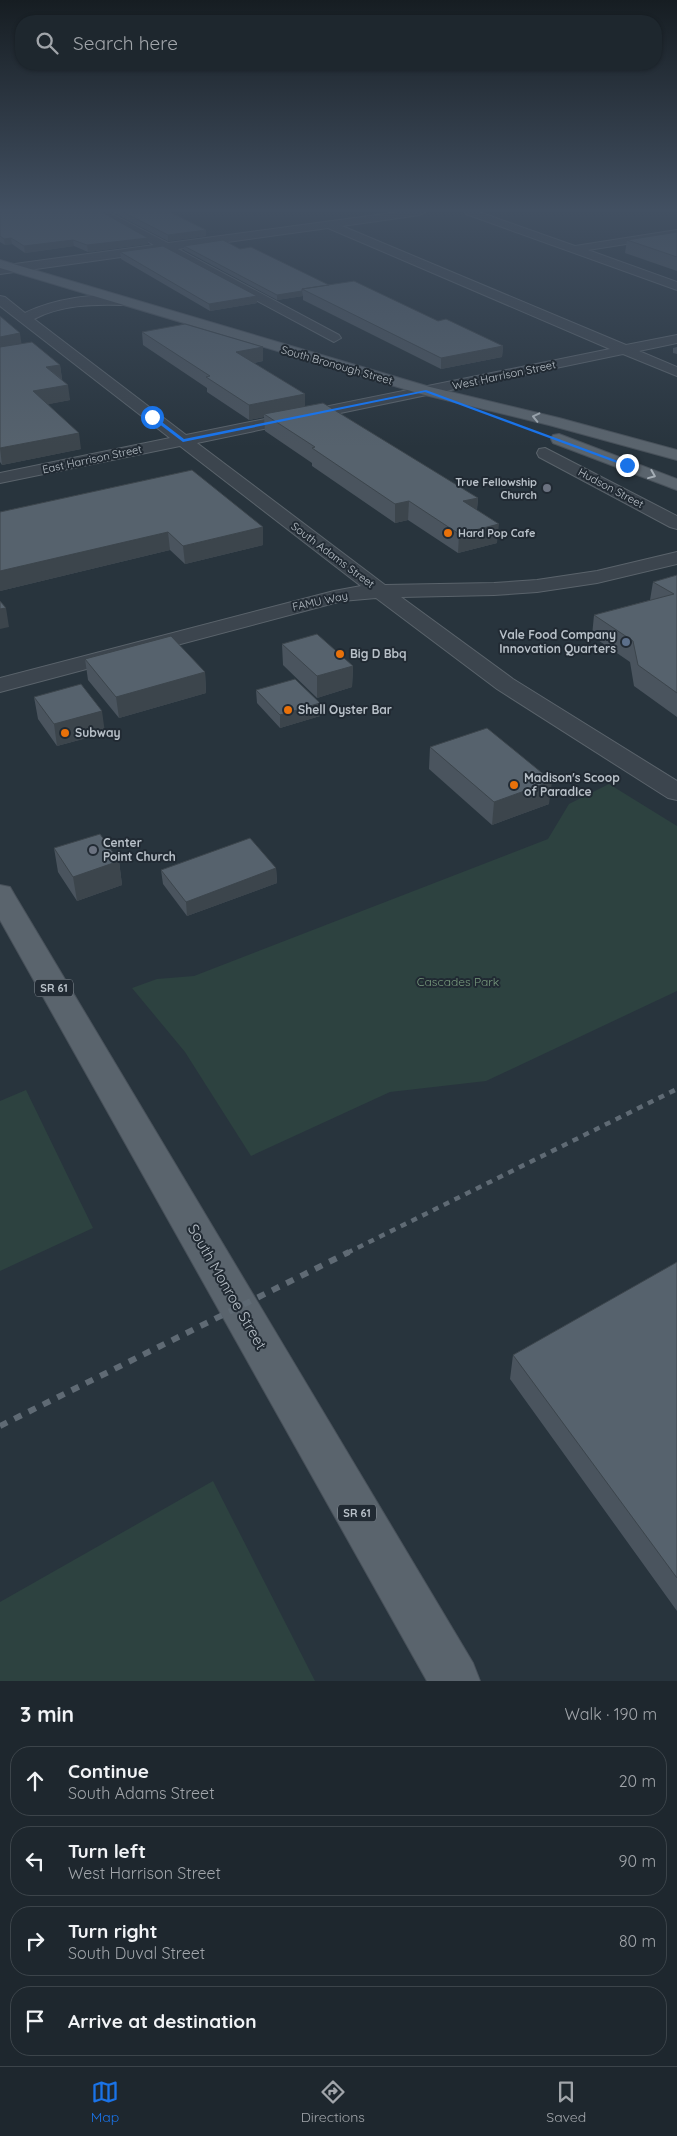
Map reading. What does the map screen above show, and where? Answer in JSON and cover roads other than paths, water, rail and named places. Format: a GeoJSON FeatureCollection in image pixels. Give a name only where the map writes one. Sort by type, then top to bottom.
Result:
{"type":"FeatureCollection","features":[{"type":"Feature","properties":{"kind":"main road","name":"South Bronough Street"},"geometry":{"type":"LineString","coordinates":[[85,290],[426,391],[561,423],[677,455]]}},
{"type":"Feature","properties":{"kind":"main road"},"geometry":{"type":"LineString","coordinates":[[426,391],[594,452],[677,485]]}},
{"type":"Feature","properties":{"kind":"main road","name":"South Monroe Street"},"geometry":{"type":"LineString","coordinates":[[0,894],[455,1681]]}},
{"type":"Feature","properties":{"kind":"street"},"geometry":{"type":"LineString","coordinates":[[246,290],[334,338]]}},
{"type":"Feature","properties":{"kind":"street"},"geometry":{"type":"LineString","coordinates":[[485,290],[677,372]]}},
{"type":"Feature","properties":{"kind":"street","name":"South Adams Street"},"geometry":{"type":"LineString","coordinates":[[0,300],[24,319],[53,348],[183,440],[381,592],[505,684],[677,792]]}},
{"type":"Feature","properties":{"kind":"street"},"geometry":{"type":"LineString","coordinates":[[24,319],[39,310],[61,304],[92,301],[122,302]]}},
{"type":"Feature","properties":{"kind":"street","name":"West Harrison Street"},"geometry":{"type":"LineString","coordinates":[[183,440],[677,339]]}},
{"type":"Feature","properties":{"kind":"street","name":"East Harrison Street"},"geometry":{"type":"LineString","coordinates":[[0,478],[183,440]]}},
{"type":"Feature","properties":{"kind":"street","name":"Hudson Street"},"geometry":{"type":"LineString","coordinates":[[545,452],[677,523]]}},
{"type":"Feature","properties":{"kind":"street","name":"FAMU Way"},"geometry":{"type":"LineString","coordinates":[[0,685],[318,600],[352,594],[381,592],[536,586],[584,580],[677,558]]}},
{"type":"Feature","properties":{"kind":"railway"},"geometry":{"type":"LineString","coordinates":[[347,1253],[677,1089]]}},
{"type":"Feature","properties":{"kind":"railway"},"geometry":{"type":"LineString","coordinates":[[0,1426],[349,1252]]}},
{"type":"Feature","properties":{"kind":"place","name":"True Fellowship Church"},"geometry":{"type":"Point","coordinates":[547,488]}},
{"type":"Feature","properties":{"kind":"place","name":"Hard Pop Cafe"},"geometry":{"type":"Point","coordinates":[448,533]}},
{"type":"Feature","properties":{"kind":"place","name":"Vale Food Company Innovation Quarters"},"geometry":{"type":"Point","coordinates":[626,642]}},
{"type":"Feature","properties":{"kind":"place","name":"Big D Bbq"},"geometry":{"type":"Point","coordinates":[340,654]}},
{"type":"Feature","properties":{"kind":"place","name":"Shell Oyster Bar"},"geometry":{"type":"Point","coordinates":[288,710]}},
{"type":"Feature","properties":{"kind":"place","name":"Subway"},"geometry":{"type":"Point","coordinates":[65,733]}},
{"type":"Feature","properties":{"kind":"place","name":"Madison's Scoop of ParadIce"},"geometry":{"type":"Point","coordinates":[514,785]}},
{"type":"Feature","properties":{"kind":"place","name":"Center Point Church"},"geometry":{"type":"Point","coordinates":[93,850]}},
{"type":"Feature","properties":{"kind":"park label","name":"Cascades Park"},"geometry":{"type":"Point","coordinates":[458,982]}}]}
